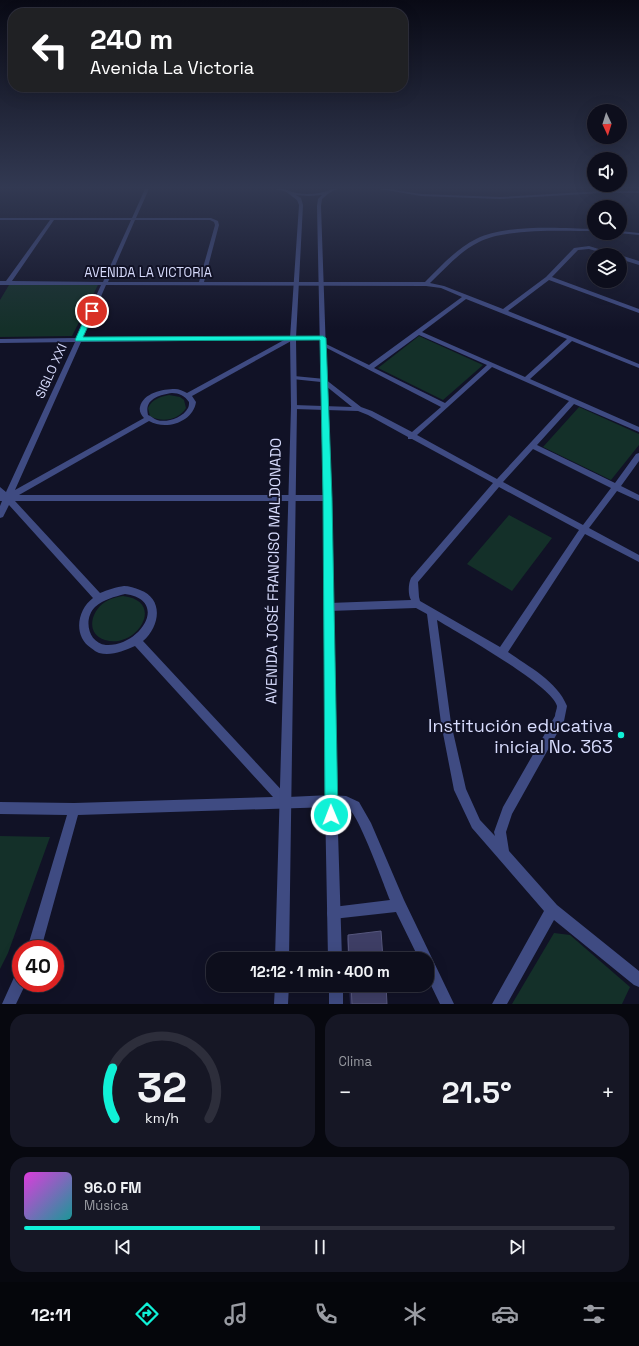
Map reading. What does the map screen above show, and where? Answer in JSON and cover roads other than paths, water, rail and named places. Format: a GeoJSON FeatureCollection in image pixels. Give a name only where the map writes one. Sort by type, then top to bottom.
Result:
{"type":"FeatureCollection","features":[{"type":"Feature","properties":{"kind":"street"},"geometry":{"type":"LineString","coordinates":[[8,283],[41,236]]}},
{"type":"Feature","properties":{"kind":"street","name":"SIGLO XXI"},"geometry":{"type":"LineString","coordinates":[[0,515],[2,500],[105,283],[126,236]]}},
{"type":"Feature","properties":{"kind":"street"},"geometry":{"type":"LineString","coordinates":[[201,283],[214,236]]}},
{"type":"Feature","properties":{"kind":"street","name":"AVENIDA JOSÉ FRANCISO MALDONADO"},"geometry":{"type":"LineString","coordinates":[[282,952],[294,408],[293,338],[298,236]]}},
{"type":"Feature","properties":{"kind":"street"},"geometry":{"type":"LineString","coordinates":[[319,236],[327,498],[335,952]]}},
{"type":"Feature","properties":{"kind":"street"},"geometry":{"type":"LineString","coordinates":[[426,284],[479,239],[489,236]]}},
{"type":"Feature","properties":{"kind":"street"},"geometry":{"type":"LineString","coordinates":[[503,312],[548,278],[572,252],[581,247],[590,248]]}},
{"type":"Feature","properties":{"kind":"street"},"geometry":{"type":"LineString","coordinates":[[627,259],[639,263]]}},
{"type":"Feature","properties":{"kind":"street"},"geometry":{"type":"LineString","coordinates":[[548,278],[639,311]]}},
{"type":"Feature","properties":{"kind":"street","name":"AVENIDA LA VICTORIA"},"geometry":{"type":"LineString","coordinates":[[0,283],[426,284],[442,287],[639,366]]}},
{"type":"Feature","properties":{"kind":"street"},"geometry":{"type":"LineString","coordinates":[[370,368],[465,297]]}},
{"type":"Feature","properties":{"kind":"street"},"geometry":{"type":"LineString","coordinates":[[418,332],[639,430]]}},
{"type":"Feature","properties":{"kind":"street"},"geometry":{"type":"LineString","coordinates":[[188,395],[293,338]]}},
{"type":"Feature","properties":{"kind":"street"},"geometry":{"type":"LineString","coordinates":[[0,341],[293,338],[323,341],[370,368],[445,406]]}},
{"type":"Feature","properties":{"kind":"street"},"geometry":{"type":"LineString","coordinates":[[525,380],[571,339]]}},
{"type":"Feature","properties":{"kind":"street"},"geometry":{"type":"LineString","coordinates":[[411,437],[491,365]]}},
{"type":"Feature","properties":{"kind":"street"},"geometry":{"type":"LineString","coordinates":[[294,378],[323,380],[359,409]]}},
{"type":"Feature","properties":{"kind":"street"},"geometry":{"type":"LineString","coordinates":[[171,391],[183,393],[192,398],[194,407],[188,416],[182,419],[168,423],[160,423],[148,419],[144,416],[142,408],[152,396],[171,391]]}},
{"type":"Feature","properties":{"kind":"street"},"geometry":{"type":"LineString","coordinates":[[417,604],[414,597],[414,581],[498,483],[572,401]]}},
{"type":"Feature","properties":{"kind":"street"},"geometry":{"type":"LineString","coordinates":[[294,408],[359,409],[370,413],[411,437],[639,559]]}},
{"type":"Feature","properties":{"kind":"street"},"geometry":{"type":"LineString","coordinates":[[2,500],[148,419]]}},
{"type":"Feature","properties":{"kind":"street"},"geometry":{"type":"LineString","coordinates":[[532,446],[639,498]]}},
{"type":"Feature","properties":{"kind":"street"},"geometry":{"type":"LineString","coordinates":[[502,653],[584,529],[639,456]]}},
{"type":"Feature","properties":{"kind":"street"},"geometry":{"type":"LineString","coordinates":[[0,490],[2,500],[99,598]]}},
{"type":"Feature","properties":{"kind":"street"},"geometry":{"type":"LineString","coordinates":[[2,500],[327,498]]}},
{"type":"Feature","properties":{"kind":"street"},"geometry":{"type":"LineString","coordinates":[[134,590],[147,598],[151,604],[152,619],[149,627],[137,641],[127,646],[107,650],[98,648],[84,637],[82,621],[89,608],[99,598],[107,593],[134,590]]}},
{"type":"Feature","properties":{"kind":"street"},"geometry":{"type":"LineString","coordinates":[[329,607],[417,604],[502,653],[548,687],[557,697],[562,706],[560,717],[507,811],[500,832],[502,854]]}},
{"type":"Feature","properties":{"kind":"street"},"geometry":{"type":"LineString","coordinates":[[431,612],[446,723],[460,790],[476,824],[552,910],[639,980]]}},
{"type":"Feature","properties":{"kind":"street"},"geometry":{"type":"LineString","coordinates":[[137,641],[286,802]]}},
{"type":"Feature","properties":{"kind":"street"},"geometry":{"type":"LineString","coordinates":[[0,808],[74,809],[286,802],[346,802],[355,806],[367,827],[399,905],[422,952]]}},
{"type":"Feature","properties":{"kind":"street"},"geometry":{"type":"LineString","coordinates":[[37,940],[74,809]]}},
{"type":"Feature","properties":{"kind":"street"},"geometry":{"type":"LineString","coordinates":[[333,913],[399,905]]}},
{"type":"Feature","properties":{"kind":"street"},"geometry":{"type":"LineString","coordinates":[[499,1004],[552,910]]}},
{"type":"Feature","properties":{"kind":"street"},"geometry":{"type":"LineString","coordinates":[[434,977],[447,1004]]}},
{"type":"Feature","properties":{"kind":"street"},"geometry":{"type":"LineString","coordinates":[[9,1004],[15,992]]}},
{"type":"Feature","properties":{"kind":"street"},"geometry":{"type":"LineString","coordinates":[[277,1004],[281,992]]}},
{"type":"Feature","properties":{"kind":"street"},"geometry":{"type":"LineString","coordinates":[[281,1004],[282,992]]}},
{"type":"Feature","properties":{"kind":"street"},"geometry":{"type":"LineString","coordinates":[[336,992],[336,1004]]}},
{"type":"Feature","properties":{"kind":"place","name":"Institución educativa inicial No. 363"},"geometry":{"type":"Point","coordinates":[621,735]}}]}
